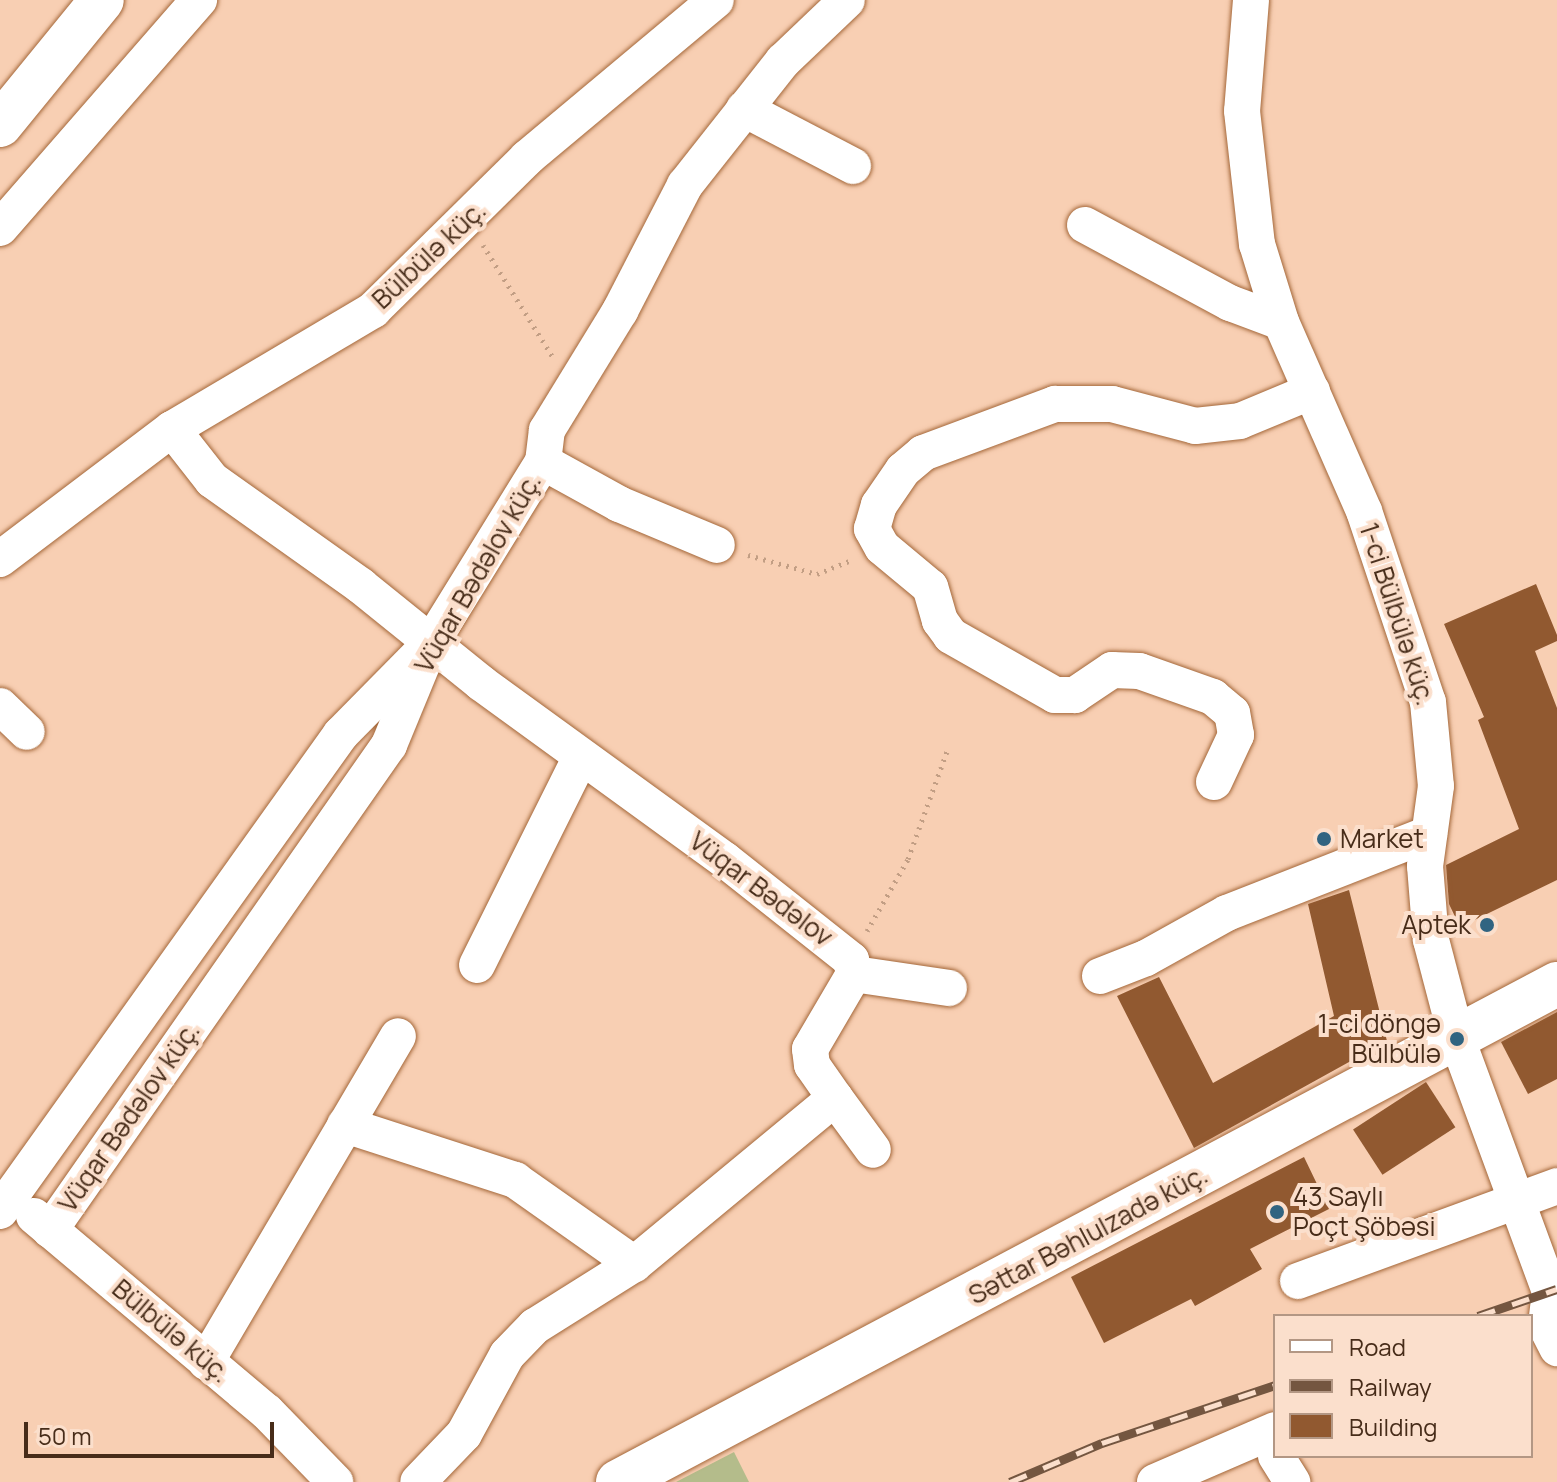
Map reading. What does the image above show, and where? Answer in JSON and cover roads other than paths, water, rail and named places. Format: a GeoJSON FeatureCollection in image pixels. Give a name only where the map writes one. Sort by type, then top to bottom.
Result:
{"type":"FeatureCollection","features":[{"type":"Feature","properties":{"kind":"main road"},"geometry":{"type":"LineString","coordinates":[[0,125],[102,0]]}},
{"type":"Feature","properties":{"kind":"main road","name":"Səttar Bəhlulzadə küç."},"geometry":{"type":"LineString","coordinates":[[618,1482],[1557,984]]}},
{"type":"Feature","properties":{"kind":"street"},"geometry":{"type":"LineString","coordinates":[[0,228],[199,0]]}},
{"type":"Feature","properties":{"kind":"street","name":"Bülbülə küç."},"geometry":{"type":"LineString","coordinates":[[0,559],[172,429],[373,310],[468,221],[537,149],[716,0]]}},
{"type":"Feature","properties":{"kind":"street","name":"Vüqar Bədəlov küç."},"geometry":{"type":"LineString","coordinates":[[50,1230],[389,745],[431,643],[543,462],[547,430],[620,311],[685,185],[783,61],[847,0]]}},
{"type":"Feature","properties":{"kind":"street","name":"1-ci Bülbülə küç."},"geometry":{"type":"LineString","coordinates":[[1251,0],[1242,111],[1247,191],[1281,322],[1364,511],[1428,702],[1436,775],[1424,905],[1457,1039],[1550,1292],[1548,1332]]}},
{"type":"Feature","properties":{"kind":"street"},"geometry":{"type":"LineString","coordinates":[[744,109],[853,166]]}},
{"type":"Feature","properties":{"kind":"street"},"geometry":{"type":"LineString","coordinates":[[1085,225],[1230,303],[1281,322]]}},
{"type":"Feature","properties":{"kind":"street"},"geometry":{"type":"LineString","coordinates":[[1214,782],[1236,735],[1232,713],[1213,697],[1139,671],[1112,670],[1075,695],[1055,695],[951,636],[940,621],[930,587],[882,547],[872,529],[879,505],[903,470],[943,442],[1055,404],[1112,404],[1195,426],[1240,421],[1312,391]]}},
{"type":"Feature","properties":{"kind":"street","name":"Vüqar Bədəlov"},"geometry":{"type":"LineString","coordinates":[[172,429],[212,480],[361,586],[580,758],[725,860],[853,967]]}},
{"type":"Feature","properties":{"kind":"street"},"geometry":{"type":"LineString","coordinates":[[543,462],[619,504],[717,545]]}},
{"type":"Feature","properties":{"kind":"street"},"geometry":{"type":"LineString","coordinates":[[5,1199],[179,966],[341,734],[431,643]]}},
{"type":"Feature","properties":{"kind":"street"},"geometry":{"type":"LineString","coordinates":[[0,706],[27,732]]}},
{"type":"Feature","properties":{"kind":"street"},"geometry":{"type":"LineString","coordinates":[[477,965],[580,758]]}},
{"type":"Feature","properties":{"kind":"street"},"geometry":{"type":"LineString","coordinates":[[1100,976],[1253,902],[1429,834]]}},
{"type":"Feature","properties":{"kind":"street"},"geometry":{"type":"LineString","coordinates":[[179,966],[217,992]]}},
{"type":"Feature","properties":{"kind":"street"},"geometry":{"type":"LineString","coordinates":[[873,1150],[812,1065],[810,1049],[853,967],[949,988]]}},
{"type":"Feature","properties":{"kind":"street"},"geometry":{"type":"LineString","coordinates":[[206,1362],[398,1036]]}},
{"type":"Feature","properties":{"kind":"street"},"geometry":{"type":"LineString","coordinates":[[418,1482],[464,1434],[507,1355],[535,1326],[634,1264],[835,1098]]}},
{"type":"Feature","properties":{"kind":"street"},"geometry":{"type":"LineString","coordinates":[[345,1125],[515,1180],[634,1264]]}},
{"type":"Feature","properties":{"kind":"street"},"geometry":{"type":"LineString","coordinates":[[1298,1281],[1557,1186]]}},
{"type":"Feature","properties":{"kind":"street","name":"Bülbülə küç."},"geometry":{"type":"LineString","coordinates":[[5,1199],[50,1230],[267,1412],[326,1480]]}},
{"type":"Feature","properties":{"kind":"street"},"geometry":{"type":"LineString","coordinates":[[1155,1482],[1272,1444]]}},
{"type":"Feature","properties":{"kind":"street"},"geometry":{"type":"LineString","coordinates":[[1279,1458],[1292,1482]]}},
{"type":"Feature","properties":{"kind":"railway"},"geometry":{"type":"LineString","coordinates":[[1484,1314],[1557,1289]]}},
{"type":"Feature","properties":{"kind":"railway"},"geometry":{"type":"LineString","coordinates":[[1010,1482],[1102,1443],[1273,1386]]}},
{"type":"Feature","properties":{"kind":"place","name":"Market"},"geometry":{"type":"Point","coordinates":[1324,839]}},
{"type":"Feature","properties":{"kind":"place","name":"Aptek"},"geometry":{"type":"Point","coordinates":[1487,925]}},
{"type":"Feature","properties":{"kind":"place","name":"1-ci döngə Bülbülə"},"geometry":{"type":"Point","coordinates":[1457,1039]}},
{"type":"Feature","properties":{"kind":"place","name":"43 Saylı Poçt Şöbəsi"},"geometry":{"type":"Point","coordinates":[1277,1212]}}]}
